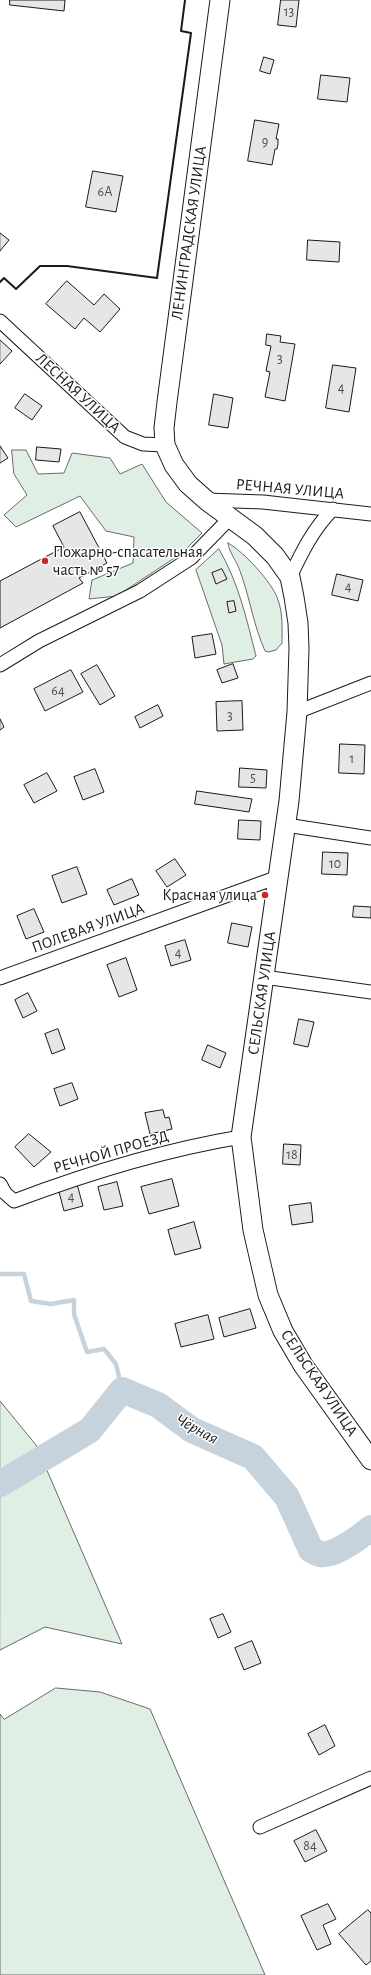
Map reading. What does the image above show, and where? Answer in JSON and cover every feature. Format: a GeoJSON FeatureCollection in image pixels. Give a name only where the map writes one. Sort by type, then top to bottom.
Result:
{"type":"FeatureCollection","features":[{"type":"Feature","properties":{"kind":"main road","name":"ЛЕНИНГРАДСКАЯ УЛИЦА"},"geometry":{"type":"LineString","coordinates":[[206,500],[188,484],[174,465],[166,445],[164,428],[166,402],[220,0]]}},
{"type":"Feature","properties":{"kind":"main road"},"geometry":{"type":"LineString","coordinates":[[206,500],[265,546],[275,556],[290,577]]}},
{"type":"Feature","properties":{"kind":"main road","name":"СЕЛЬСКАЯ УЛИЦА"},"geometry":{"type":"LineString","coordinates":[[290,577],[298,623],[297,712],[286,825],[241,1137],[253,1230],[268,1295],[283,1331],[303,1365],[371,1460]]}},
{"type":"Feature","properties":{"kind":"street","name":"ЛЕСНАЯ УЛИЦА"},"geometry":{"type":"LineString","coordinates":[[0,321],[125,437],[142,444],[166,445]]}},
{"type":"Feature","properties":{"kind":"street","name":"РЕЧНАЯ УЛИЦА"},"geometry":{"type":"LineString","coordinates":[[206,500],[263,502],[371,514]]}},
{"type":"Feature","properties":{"kind":"street"},"geometry":{"type":"LineString","coordinates":[[290,577],[309,538],[322,520],[333,509]]}},
{"type":"Feature","properties":{"kind":"street"},"geometry":{"type":"LineString","coordinates":[[0,665],[39,641],[140,591],[191,558],[230,518]]}},
{"type":"Feature","properties":{"kind":"street"},"geometry":{"type":"LineString","coordinates":[[297,712],[371,683]]}},
{"type":"Feature","properties":{"kind":"street"},"geometry":{"type":"LineString","coordinates":[[286,825],[371,838]]}},
{"type":"Feature","properties":{"kind":"street","name":"ПОЛЕВАЯ УЛИЦА"},"geometry":{"type":"LineString","coordinates":[[0,978],[278,877]]}},
{"type":"Feature","properties":{"kind":"street"},"geometry":{"type":"LineString","coordinates":[[264,977],[371,992]]}},
{"type":"Feature","properties":{"kind":"street","name":"РЕЧНОЙ ПРОЕЗД"},"geometry":{"type":"LineString","coordinates":[[0,1184],[5,1193],[14,1201],[76,1177],[199,1144],[241,1137]]}},
{"type":"Feature","properties":{"kind":"street"},"geometry":{"type":"LineString","coordinates":[[260,1827],[371,1778]]}},
{"type":"Feature","properties":{"kind":"green space"},"geometry":{"type":"Polygon","coordinates":[[[12,450],[26,450],[38,474],[64,473],[72,453],[110,458],[120,474],[142,464],[166,502],[202,533],[182,553],[117,596],[89,599],[92,580],[133,563],[134,537],[106,531],[80,496],[16,527],[4,515],[27,495],[14,474],[12,450]]]}},
{"type":"Feature","properties":{"kind":"green space"},"geometry":{"type":"Polygon","coordinates":[[[228,543],[257,568],[275,593],[281,610],[282,627],[282,643],[276,650],[268,652],[265,651],[257,631],[240,571],[228,543]]]}},
{"type":"Feature","properties":{"kind":"green space"},"geometry":{"type":"Polygon","coordinates":[[[219,549],[237,588],[256,656],[253,659],[224,664],[222,645],[196,570],[219,549]]]}},
{"type":"Feature","properties":{"kind":"green space"},"geometry":{"type":"Polygon","coordinates":[[[0,1401],[36,1445],[122,1644],[45,1627],[0,1650],[0,1401]]]}},
{"type":"Feature","properties":{"kind":"green space"},"geometry":{"type":"Polygon","coordinates":[[[56,1688],[100,1692],[150,1709],[265,1975],[0,1975],[0,1714],[4,1719],[56,1688]]]}},
{"type":"Feature","properties":{"kind":"building"},"geometry":{"type":"Polygon","coordinates":[[[10,0],[65,0],[64,11],[10,5],[10,0]]]}},
{"type":"Feature","properties":{"kind":"building"},"geometry":{"type":"Polygon","coordinates":[[[281,0],[299,0],[296,27],[278,25],[281,0]]]}},
{"type":"Feature","properties":{"kind":"building"},"geometry":{"type":"Polygon","coordinates":[[[264,57],[274,60],[270,74],[260,71],[264,57]]]}},
{"type":"Feature","properties":{"kind":"building"},"geometry":{"type":"Polygon","coordinates":[[[321,75],[350,78],[347,102],[318,99],[321,75]]]}},
{"type":"Feature","properties":{"kind":"building"},"geometry":{"type":"Polygon","coordinates":[[[255,120],[279,124],[276,139],[278,139],[278,144],[277,149],[275,149],[272,165],[248,161],[255,120]]]}},
{"type":"Feature","properties":{"kind":"building"},"geometry":{"type":"Polygon","coordinates":[[[93,171],[123,176],[116,212],[86,207],[93,171]]]}},
{"type":"Feature","properties":{"kind":"building"},"geometry":{"type":"Polygon","coordinates":[[[0,233],[9,240],[0,251],[0,233]]]}},
{"type":"Feature","properties":{"kind":"building"},"geometry":{"type":"Polygon","coordinates":[[[308,240],[340,242],[339,262],[307,260],[308,240]]]}},
{"type":"Feature","properties":{"kind":"building"},"geometry":{"type":"Polygon","coordinates":[[[67,281],[94,305],[104,294],[120,309],[100,332],[84,318],[75,329],[46,304],[67,281]]]}},
{"type":"Feature","properties":{"kind":"building"},"geometry":{"type":"Polygon","coordinates":[[[267,334],[281,336],[280,342],[295,344],[285,401],[265,397],[270,372],[266,371],[271,346],[266,345],[267,334]]]}},
{"type":"Feature","properties":{"kind":"building"},"geometry":{"type":"Polygon","coordinates":[[[0,340],[12,351],[0,364],[0,340]]]}},
{"type":"Feature","properties":{"kind":"building"},"geometry":{"type":"Polygon","coordinates":[[[333,365],[356,368],[349,412],[326,408],[333,365]]]}},
{"type":"Feature","properties":{"kind":"building"},"geometry":{"type":"Polygon","coordinates":[[[25,394],[42,406],[32,420],[15,408],[25,394]]]}},
{"type":"Feature","properties":{"kind":"building"},"geometry":{"type":"Polygon","coordinates":[[[214,394],[233,398],[228,428],[209,425],[214,394]]]}},
{"type":"Feature","properties":{"kind":"building"},"geometry":{"type":"Polygon","coordinates":[[[0,446],[8,458],[0,463],[0,446]]]}},
{"type":"Feature","properties":{"kind":"building"},"geometry":{"type":"Polygon","coordinates":[[[37,447],[61,449],[59,462],[36,460],[37,447]]]}},
{"type":"Feature","properties":{"kind":"building"},"geometry":{"type":"Polygon","coordinates":[[[80,512],[107,563],[79,578],[83,583],[0,628],[0,581],[64,547],[53,526],[80,512]]]}},
{"type":"Feature","properties":{"kind":"building"},"geometry":{"type":"Polygon","coordinates":[[[222,569],[227,579],[216,584],[212,573],[222,569]]]}},
{"type":"Feature","properties":{"kind":"building"},"geometry":{"type":"Polygon","coordinates":[[[337,574],[363,580],[358,601],[332,595],[337,574]]]}},
{"type":"Feature","properties":{"kind":"building"},"geometry":{"type":"Polygon","coordinates":[[[234,601],[236,611],[229,613],[227,602],[234,601]]]}},
{"type":"Feature","properties":{"kind":"building"},"geometry":{"type":"Polygon","coordinates":[[[212,634],[216,654],[195,658],[192,637],[212,634]]]}},
{"type":"Feature","properties":{"kind":"building"},"geometry":{"type":"Polygon","coordinates":[[[233,664],[238,678],[222,683],[217,670],[233,664]]]}},
{"type":"Feature","properties":{"kind":"building"},"geometry":{"type":"Polygon","coordinates":[[[97,665],[115,696],[100,705],[81,674],[97,665]]]}},
{"type":"Feature","properties":{"kind":"building"},"geometry":{"type":"Polygon","coordinates":[[[71,670],[83,692],[45,711],[34,689],[71,670]]]}},
{"type":"Feature","properties":{"kind":"building"},"geometry":{"type":"Polygon","coordinates":[[[242,701],[243,730],[217,731],[216,702],[242,701]]]}},
{"type":"Feature","properties":{"kind":"building"},"geometry":{"type":"Polygon","coordinates":[[[158,705],[163,716],[140,728],[135,717],[158,705]]]}},
{"type":"Feature","properties":{"kind":"building"},"geometry":{"type":"Polygon","coordinates":[[[0,719],[4,727],[0,730],[0,719]]]}},
{"type":"Feature","properties":{"kind":"building"},"geometry":{"type":"Polygon","coordinates":[[[340,744],[365,745],[364,774],[339,773],[340,744]]]}},
{"type":"Feature","properties":{"kind":"building"},"geometry":{"type":"Polygon","coordinates":[[[240,768],[267,770],[266,788],[239,787],[240,768]]]}},
{"type":"Feature","properties":{"kind":"building"},"geometry":{"type":"Polygon","coordinates":[[[95,769],[104,792],[83,800],[74,777],[95,769]]]}},
{"type":"Feature","properties":{"kind":"building"},"geometry":{"type":"Polygon","coordinates":[[[47,773],[57,791],[34,803],[24,785],[47,773]]]}},
{"type":"Feature","properties":{"kind":"building"},"geometry":{"type":"Polygon","coordinates":[[[197,791],[252,799],[249,812],[195,804],[197,791]]]}},
{"type":"Feature","properties":{"kind":"building"},"geometry":{"type":"Polygon","coordinates":[[[239,820],[261,821],[260,840],[238,839],[239,820]]]}},
{"type":"Feature","properties":{"kind":"building"},"geometry":{"type":"Polygon","coordinates":[[[323,852],[348,853],[347,875],[322,874],[323,852]]]}},
{"type":"Feature","properties":{"kind":"building"},"geometry":{"type":"Polygon","coordinates":[[[175,859],[186,875],[167,887],[156,871],[175,859]]]}},
{"type":"Feature","properties":{"kind":"building"},"geometry":{"type":"Polygon","coordinates":[[[77,867],[87,894],[62,903],[52,876],[77,867]]]}},
{"type":"Feature","properties":{"kind":"building"},"geometry":{"type":"Polygon","coordinates":[[[132,879],[139,895],[114,905],[107,890],[132,879]]]}},
{"type":"Feature","properties":{"kind":"building"},"geometry":{"type":"Polygon","coordinates":[[[354,906],[371,907],[371,918],[353,917],[354,906]]]}},
{"type":"Feature","properties":{"kind":"building"},"geometry":{"type":"Polygon","coordinates":[[[34,909],[44,932],[26,939],[17,916],[34,909]]]}},
{"type":"Feature","properties":{"kind":"building"},"geometry":{"type":"Polygon","coordinates":[[[232,923],[252,927],[248,947],[228,943],[232,923]]]}},
{"type":"Feature","properties":{"kind":"building"},"geometry":{"type":"Polygon","coordinates":[[[185,940],[191,960],[171,966],[165,946],[185,940]]]}},
{"type":"Feature","properties":{"kind":"building"},"geometry":{"type":"Polygon","coordinates":[[[126,958],[137,990],[119,997],[107,965],[126,958]]]}},
{"type":"Feature","properties":{"kind":"building"},"geometry":{"type":"Polygon","coordinates":[[[28,993],[37,1011],[23,1018],[15,1000],[28,993]]]}},
{"type":"Feature","properties":{"kind":"building"},"geometry":{"type":"Polygon","coordinates":[[[299,1019],[314,1022],[308,1047],[294,1044],[299,1019]]]}},
{"type":"Feature","properties":{"kind":"building"},"geometry":{"type":"Polygon","coordinates":[[[58,1029],[65,1049],[52,1054],[45,1034],[58,1029]]]}},
{"type":"Feature","properties":{"kind":"building"},"geometry":{"type":"Polygon","coordinates":[[[208,1045],[226,1053],[220,1068],[202,1060],[208,1045]]]}},
{"type":"Feature","properties":{"kind":"building"},"geometry":{"type":"Polygon","coordinates":[[[72,1083],[78,1099],[60,1106],[54,1089],[72,1083]]]}},
{"type":"Feature","properties":{"kind":"building"},"geometry":{"type":"Polygon","coordinates":[[[163,1110],[165,1118],[169,1117],[172,1129],[150,1134],[145,1113],[163,1110]]]}},
{"type":"Feature","properties":{"kind":"building"},"geometry":{"type":"Polygon","coordinates":[[[29,1134],[51,1152],[34,1167],[15,1147],[29,1134]]]}},
{"type":"Feature","properties":{"kind":"building"},"geometry":{"type":"Polygon","coordinates":[[[284,1144],[301,1145],[300,1165],[283,1164],[284,1144]]]}},
{"type":"Feature","properties":{"kind":"building"},"geometry":{"type":"Polygon","coordinates":[[[172,1179],[179,1206],[149,1214],[141,1187],[172,1179]]]}},
{"type":"Feature","properties":{"kind":"building"},"geometry":{"type":"Polygon","coordinates":[[[117,1182],[123,1206],[104,1210],[98,1187],[117,1182]]]}},
{"type":"Feature","properties":{"kind":"building"},"geometry":{"type":"Polygon","coordinates":[[[77,1184],[83,1206],[64,1211],[58,1188],[77,1184]]]}},
{"type":"Feature","properties":{"kind":"building"},"geometry":{"type":"Polygon","coordinates":[[[311,1203],[313,1222],[292,1225],[289,1206],[311,1203]]]}},
{"type":"Feature","properties":{"kind":"building"},"geometry":{"type":"Polygon","coordinates":[[[194,1222],[201,1248],[175,1255],[168,1230],[194,1222]]]}},
{"type":"Feature","properties":{"kind":"building"},"geometry":{"type":"Polygon","coordinates":[[[250,1309],[256,1328],[224,1337],[219,1318],[250,1309]]]}},
{"type":"Feature","properties":{"kind":"building"},"geometry":{"type":"Polygon","coordinates":[[[208,1315],[214,1339],[181,1347],[175,1324],[208,1315]]]}},
{"type":"Feature","properties":{"kind":"building"},"geometry":{"type":"Polygon","coordinates":[[[223,1614],[231,1632],[218,1638],[210,1619],[223,1614]]]}},
{"type":"Feature","properties":{"kind":"building"},"geometry":{"type":"Polygon","coordinates":[[[252,1641],[261,1663],[244,1670],[235,1648],[252,1641]]]}},
{"type":"Feature","properties":{"kind":"building"},"geometry":{"type":"Polygon","coordinates":[[[325,1725],[335,1746],[319,1755],[308,1734],[325,1725]]]}},
{"type":"Feature","properties":{"kind":"building"},"geometry":{"type":"Polygon","coordinates":[[[316,1830],[327,1851],[305,1862],[294,1841],[316,1830]]]}},
{"type":"Feature","properties":{"kind":"building"},"geometry":{"type":"Polygon","coordinates":[[[328,1904],[336,1919],[323,1925],[331,1944],[317,1950],[301,1916],[328,1904]]]}},
{"type":"Feature","properties":{"kind":"building"},"geometry":{"type":"Polygon","coordinates":[[[368,1910],[371,1913],[371,1961],[366,1965],[339,1934],[368,1910]]]}},
{"type":"Feature","properties":{"kind":"waterway"},"geometry":{"type":"LineString","coordinates":[[0,1274],[24,1274],[31,1301],[51,1304],[74,1300],[74,1314],[87,1352],[104,1349],[116,1364],[122,1390]]}},
{"type":"Feature","properties":{"kind":"waterway","name":"Чёрная"},"geometry":{"type":"LineString","coordinates":[[0,1484],[90,1430],[122,1390],[158,1405],[192,1430],[253,1457],[287,1497],[311,1550],[320,1554],[332,1552],[347,1546],[371,1528]]}},
{"type":"Feature","properties":{"kind":"wall"},"geometry":{"type":"LineString","coordinates":[[0,282],[4,278],[16,289],[40,266],[67,266],[157,278],[191,33],[181,31],[185,0]]}},
{"type":"Feature","properties":{"kind":"place","name":"Пожарно-спасательная часть № 57"},"geometry":{"type":"Point","coordinates":[45,561]}},
{"type":"Feature","properties":{"kind":"place","name":"Красная улица"},"geometry":{"type":"Point","coordinates":[265,895]}}]}
